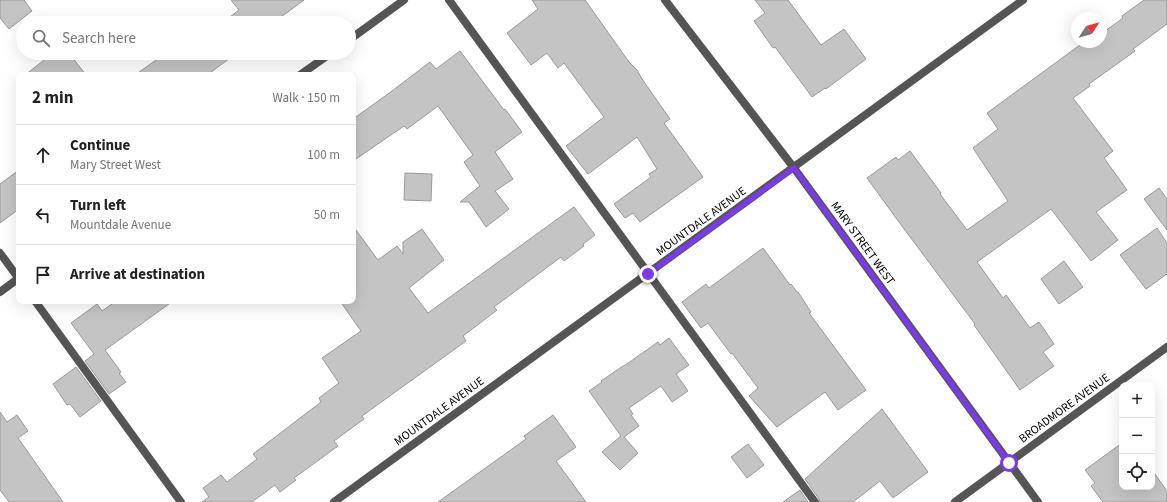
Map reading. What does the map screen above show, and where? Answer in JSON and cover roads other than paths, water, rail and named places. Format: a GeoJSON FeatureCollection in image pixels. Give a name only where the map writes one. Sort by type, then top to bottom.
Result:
{"type":"FeatureCollection","features":[{"type":"Feature","properties":{"kind":"street"},"geometry":{"type":"LineString","coordinates":[[356,35],[404,0]]}},
{"type":"Feature","properties":{"kind":"street"},"geometry":{"type":"LineString","coordinates":[[449,0],[815,502]]}},
{"type":"Feature","properties":{"kind":"street","name":"MARY STREET WEST"},"geometry":{"type":"LineString","coordinates":[[665,0],[794,168],[1038,502]]}},
{"type":"Feature","properties":{"kind":"street","name":"MOUNTDALE AVENUE"},"geometry":{"type":"LineString","coordinates":[[334,502],[1023,0]]}},
{"type":"Feature","properties":{"kind":"street"},"geometry":{"type":"LineString","coordinates":[[304,72],[321,60]]}},
{"type":"Feature","properties":{"kind":"street"},"geometry":{"type":"LineString","coordinates":[[0,253],[16,274]]}},
{"type":"Feature","properties":{"kind":"street"},"geometry":{"type":"LineString","coordinates":[[0,292],[16,280]]}},
{"type":"Feature","properties":{"kind":"street"},"geometry":{"type":"LineString","coordinates":[[37,304],[181,502]]}},
{"type":"Feature","properties":{"kind":"street","name":"BROADMORE AVENUE"},"geometry":{"type":"LineString","coordinates":[[955,502],[1167,347]]}}]}
